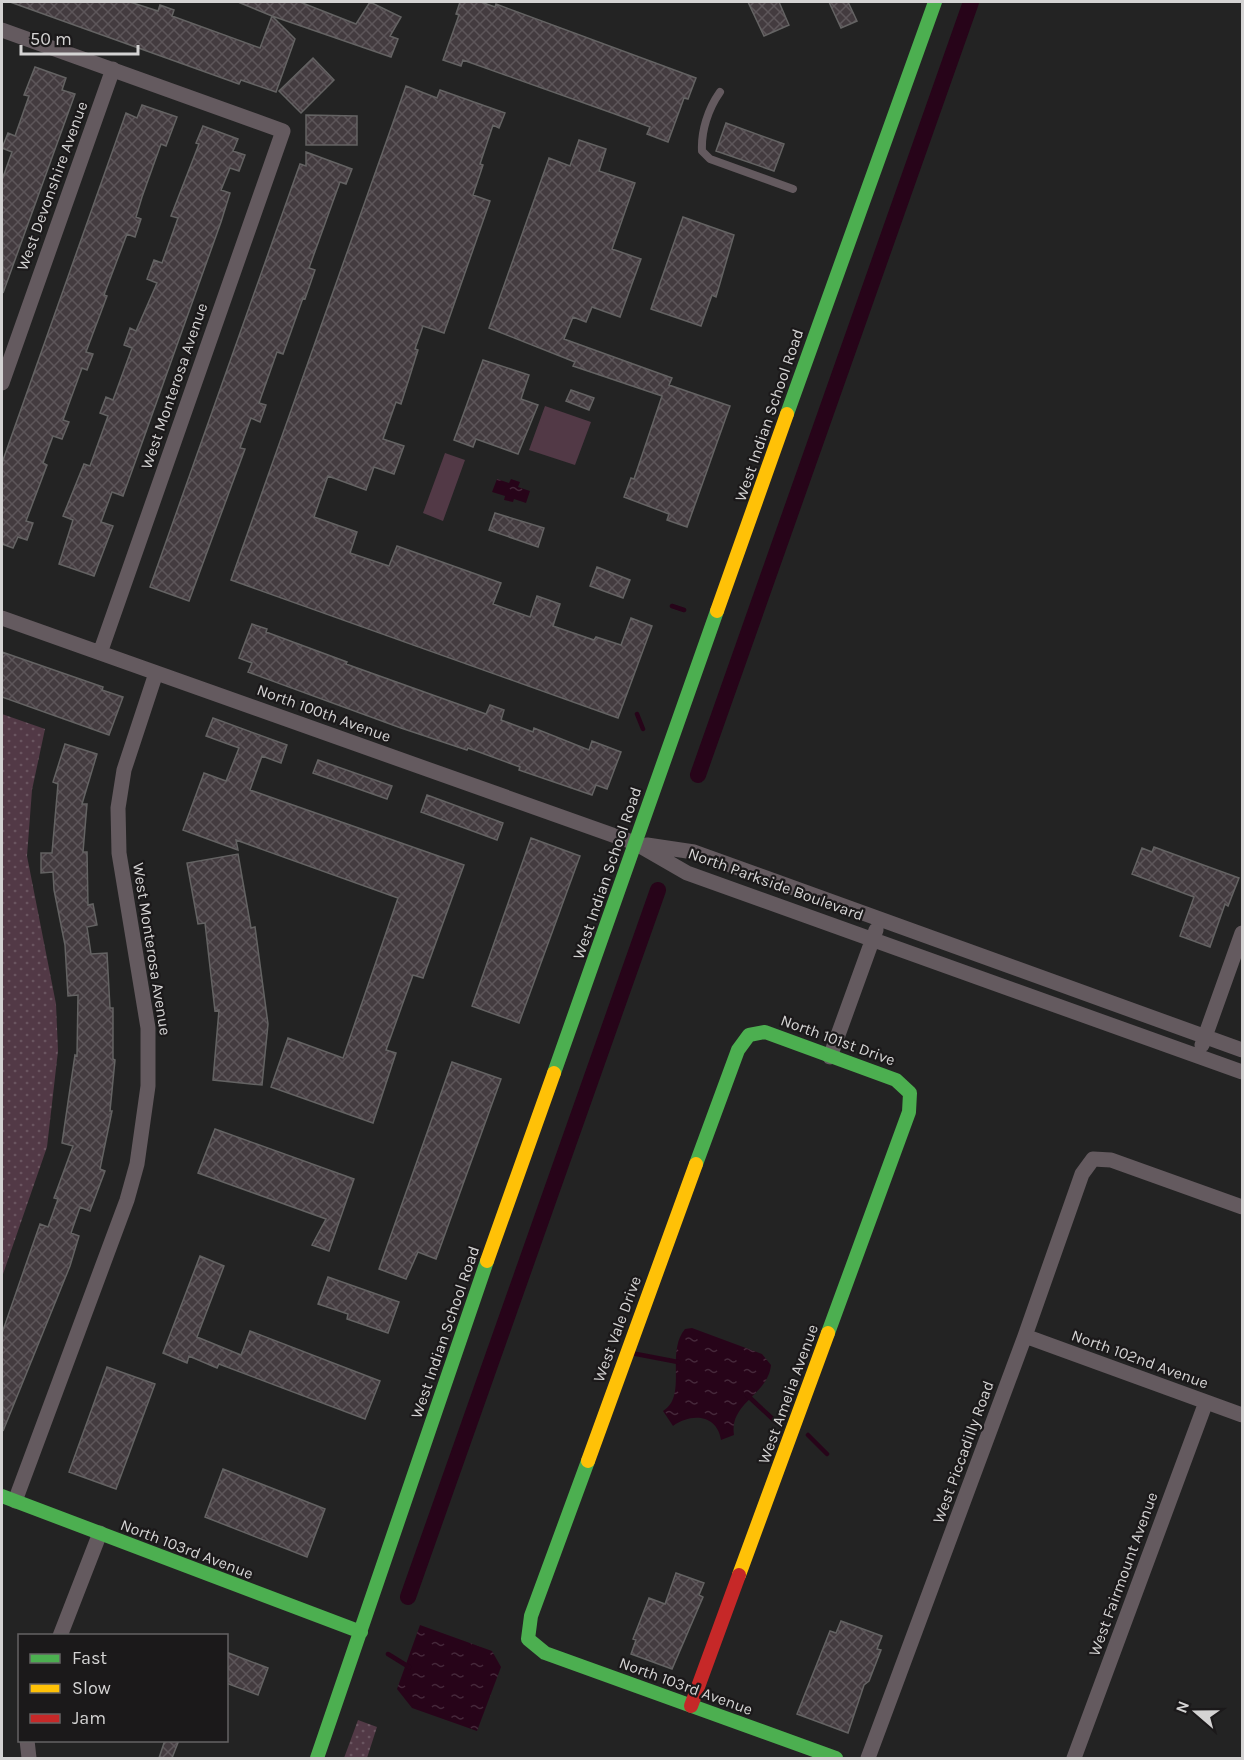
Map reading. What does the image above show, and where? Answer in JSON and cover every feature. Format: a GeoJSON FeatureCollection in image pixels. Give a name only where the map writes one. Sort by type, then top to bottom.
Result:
{"type":"FeatureCollection","features":[{"type":"Feature","properties":{"kind":"street","name":"West Indian School Road"},"geometry":{"type":"LineString","coordinates":[[317,1758],[429,1427],[935,2]]}},
{"type":"Feature","properties":{"kind":"street"},"geometry":{"type":"LineString","coordinates":[[2,30],[113,69]]}},
{"type":"Feature","properties":{"kind":"street","name":"West Monterosa Avenue"},"geometry":{"type":"LineString","coordinates":[[100,654],[283,131],[113,69]]}},
{"type":"Feature","properties":{"kind":"street","name":"West Devonshire Avenue"},"geometry":{"type":"LineString","coordinates":[[2,383],[113,69]]}},
{"type":"Feature","properties":{"kind":"street","name":"North 100th Avenue"},"geometry":{"type":"LineString","coordinates":[[2,618],[635,843]]}},
{"type":"Feature","properties":{"kind":"street","name":"West Monterosa Avenue"},"geometry":{"type":"LineString","coordinates":[[8,1499],[127,1200],[137,1164],[148,1086],[148,1028],[119,854],[118,808],[124,770],[156,673]]}},
{"type":"Feature","properties":{"kind":"street","name":"North Parkside Boulevard"},"geometry":{"type":"LineString","coordinates":[[635,843],[694,852],[1242,1050]]}},
{"type":"Feature","properties":{"kind":"street","name":"North Parkside Boulevard"},"geometry":{"type":"LineString","coordinates":[[635,843],[687,873],[1242,1072]]}},
{"type":"Feature","properties":{"kind":"street"},"geometry":{"type":"LineString","coordinates":[[830,1057],[880,919]]}},
{"type":"Feature","properties":{"kind":"street"},"geometry":{"type":"LineString","coordinates":[[1198,1056],[1242,933]]}},
{"type":"Feature","properties":{"kind":"street","name":"North 101st Drive"},"geometry":{"type":"LineString","coordinates":[[749,1035],[765,1032],[896,1080],[910,1093]]}},
{"type":"Feature","properties":{"kind":"street","name":"West Vale Drive"},"geometry":{"type":"LineString","coordinates":[[528,1639],[531,1616],[738,1050],[749,1035]]}},
{"type":"Feature","properties":{"kind":"street","name":"West Amelia Avenue"},"geometry":{"type":"LineString","coordinates":[[691,1706],[909,1112],[910,1093]]}},
{"type":"Feature","properties":{"kind":"street","name":"West Piccadilly Road"},"geometry":{"type":"LineString","coordinates":[[868,1758],[1025,1336],[1082,1174],[1093,1159],[1111,1160],[1242,1207]]}},
{"type":"Feature","properties":{"kind":"street","name":"North 102nd Avenue"},"geometry":{"type":"LineString","coordinates":[[1025,1336],[1242,1415]]}},
{"type":"Feature","properties":{"kind":"street","name":"West Fairmount Avenue"},"geometry":{"type":"LineString","coordinates":[[1074,1758],[1206,1402]]}},
{"type":"Feature","properties":{"kind":"street","name":"North 103rd Avenue"},"geometry":{"type":"LineString","coordinates":[[8,1499],[361,1632]]}},
{"type":"Feature","properties":{"kind":"street"},"geometry":{"type":"LineString","coordinates":[[60,1634],[100,1533]]}},
{"type":"Feature","properties":{"kind":"street","name":"North 103rd Avenue"},"geometry":{"type":"LineString","coordinates":[[528,1639],[545,1653],[836,1758]]}},
{"type":"Feature","properties":{"kind":"street"},"geometry":{"type":"LineString","coordinates":[[27,1742],[29,1758]]}},
{"type":"Feature","properties":{"kind":"lane"},"geometry":{"type":"LineString","coordinates":[[720,92],[714,101],[701,137],[702,152],[710,159],[793,189]]}},
{"type":"Feature","properties":{"kind":"shaded area"},"geometry":{"type":"Polygon","coordinates":[[[545,406],[591,422],[575,465],[529,450],[545,406]]]}},
{"type":"Feature","properties":{"kind":"shaded area"},"geometry":{"type":"Polygon","coordinates":[[[445,453],[465,460],[443,521],[423,513],[445,453]]]}},
{"type":"Feature","properties":{"kind":"shaded area"},"geometry":{"type":"Polygon","coordinates":[[[2,714],[45,729],[32,790],[27,856],[56,1004],[58,1051],[47,1147],[2,1277],[2,714]]]}},
{"type":"Feature","properties":{"kind":"shaded area"},"geometry":{"type":"Polygon","coordinates":[[[358,1720],[377,1727],[367,1758],[344,1758],[358,1720]]]}},
{"type":"Feature","properties":{"kind":"water"},"geometry":{"type":"Polygon","coordinates":[[[497,479],[509,483],[511,479],[520,482],[518,487],[530,491],[526,503],[514,499],[513,502],[504,500],[505,496],[492,492],[497,479]]]}},
{"type":"Feature","properties":{"kind":"water"},"geometry":{"type":"Polygon","coordinates":[[[692,1328],[762,1354],[771,1365],[763,1384],[737,1415],[734,1435],[721,1440],[719,1431],[709,1421],[695,1418],[673,1426],[663,1411],[670,1404],[674,1395],[679,1339],[685,1329],[692,1328]]]}},
{"type":"Feature","properties":{"kind":"water"},"geometry":{"type":"Polygon","coordinates":[[[420,1625],[492,1651],[501,1667],[477,1731],[412,1708],[397,1689],[420,1625]]]}},
{"type":"Feature","properties":{"kind":"building"},"geometry":{"type":"Polygon","coordinates":[[[10,2],[130,2],[158,11],[160,5],[174,10],[172,16],[260,48],[272,16],[295,39],[276,92],[241,80],[239,84],[10,2]]]}},
{"type":"Feature","properties":{"kind":"building"},"geometry":{"type":"Polygon","coordinates":[[[238,2],[300,2],[356,24],[370,2],[401,17],[390,36],[398,39],[391,57],[238,2]]]}},
{"type":"Feature","properties":{"kind":"building"},"geometry":{"type":"Polygon","coordinates":[[[460,2],[481,2],[495,7],[496,4],[696,78],[688,99],[684,98],[668,142],[647,134],[650,127],[615,114],[463,60],[461,66],[443,60],[459,15],[456,14],[460,2]]]}},
{"type":"Feature","properties":{"kind":"building"},"geometry":{"type":"Polygon","coordinates":[[[748,2],[779,2],[789,25],[764,36],[748,2]]]}},
{"type":"Feature","properties":{"kind":"building"},"geometry":{"type":"Polygon","coordinates":[[[829,2],[848,2],[857,21],[841,28],[829,2]]]}},
{"type":"Feature","properties":{"kind":"building"},"geometry":{"type":"Polygon","coordinates":[[[313,58],[334,80],[301,113],[279,91],[313,58]]]}},
{"type":"Feature","properties":{"kind":"building"},"geometry":{"type":"Polygon","coordinates":[[[35,67],[66,78],[62,90],[75,94],[3,293],[2,180],[12,152],[2,148],[8,133],[15,136],[29,96],[24,95],[35,67]]]}},
{"type":"Feature","properties":{"kind":"building"},"geometry":{"type":"Polygon","coordinates":[[[406,86],[437,98],[440,90],[505,113],[499,128],[493,125],[473,195],[490,201],[444,333],[423,326],[401,404],[396,402],[383,439],[404,446],[394,474],[374,467],[366,490],[328,476],[314,517],[357,532],[350,553],[389,566],[397,546],[501,583],[493,604],[530,617],[537,596],[560,604],[553,626],[594,640],[596,637],[621,645],[631,618],[652,626],[618,718],[231,580],[406,86]]]}},
{"type":"Feature","properties":{"kind":"building"},"geometry":{"type":"Polygon","coordinates":[[[142,105],[177,117],[166,146],[161,144],[142,197],[136,217],[141,219],[135,237],[127,234],[104,295],[107,296],[86,352],[93,354],[87,370],[82,368],[63,420],[69,422],[62,439],[53,436],[43,463],[47,465],[26,521],[33,523],[27,540],[18,537],[13,548],[2,544],[2,463],[126,113],[137,118],[142,105]]]}},
{"type":"Feature","properties":{"kind":"building"},"geometry":{"type":"Polygon","coordinates":[[[306,115],[357,116],[357,145],[306,145],[306,115]]]}},
{"type":"Feature","properties":{"kind":"building"},"geometry":{"type":"Polygon","coordinates":[[[726,123],[784,144],[774,171],[716,151],[726,123]]]}},
{"type":"Feature","properties":{"kind":"building"},"geometry":{"type":"Polygon","coordinates":[[[203,126],[238,139],[233,151],[245,155],[239,171],[230,168],[221,190],[230,193],[221,222],[123,496],[112,492],[101,522],[113,526],[94,576],[59,564],[73,520],[63,516],[84,464],[90,466],[108,416],[100,413],[106,397],[113,400],[132,348],[124,345],[130,328],[136,331],[157,283],[147,279],[154,260],[162,263],[178,218],[171,216],[199,144],[196,143],[203,126]]]}},
{"type":"Feature","properties":{"kind":"building"},"geometry":{"type":"Polygon","coordinates":[[[579,140],[606,149],[599,171],[635,183],[612,249],[641,259],[620,317],[592,307],[586,322],[573,317],[564,339],[672,378],[669,385],[730,406],[687,527],[667,520],[669,514],[624,497],[631,478],[634,479],[662,396],[573,366],[575,362],[489,328],[549,158],[570,166],[579,140]]]}},
{"type":"Feature","properties":{"kind":"building"},"geometry":{"type":"Polygon","coordinates":[[[306,152],[352,169],[346,184],[340,182],[309,268],[315,270],[305,299],[303,298],[283,354],[277,352],[259,403],[266,405],[260,422],[251,418],[240,448],[245,449],[189,601],[150,587],[300,164],[306,166],[306,152]]]}},
{"type":"Feature","properties":{"kind":"building"},"geometry":{"type":"Polygon","coordinates":[[[683,217],[734,235],[716,297],[712,295],[701,326],[651,309],[683,217]]]}},
{"type":"Feature","properties":{"kind":"building"},"geometry":{"type":"Polygon","coordinates":[[[483,360],[529,375],[521,399],[538,405],[518,454],[476,439],[473,447],[454,440],[483,360]]]}},
{"type":"Feature","properties":{"kind":"building"},"geometry":{"type":"Polygon","coordinates":[[[571,390],[594,398],[589,410],[566,401],[571,390]]]}},
{"type":"Feature","properties":{"kind":"building"},"geometry":{"type":"Polygon","coordinates":[[[495,513],[544,528],[538,547],[489,530],[495,513]]]}},
{"type":"Feature","properties":{"kind":"building"},"geometry":{"type":"Polygon","coordinates":[[[597,567],[630,580],[623,598],[590,586],[597,567]]]}},
{"type":"Feature","properties":{"kind":"building"},"geometry":{"type":"Polygon","coordinates":[[[252,624],[267,629],[266,632],[347,662],[346,664],[486,714],[490,705],[504,710],[501,720],[533,732],[534,728],[589,750],[592,741],[621,752],[607,789],[596,785],[592,795],[519,770],[520,767],[468,748],[467,750],[401,728],[248,672],[252,663],[239,658],[252,624]]]}},
{"type":"Feature","properties":{"kind":"building"},"geometry":{"type":"Polygon","coordinates":[[[2,652],[103,687],[102,690],[123,697],[109,735],[2,697],[2,652]]]}},
{"type":"Feature","properties":{"kind":"building"},"geometry":{"type":"Polygon","coordinates":[[[213,718],[287,745],[281,763],[262,756],[250,790],[464,865],[423,978],[413,975],[386,1050],[396,1053],[373,1123],[271,1087],[288,1038],[343,1058],[398,898],[236,840],[238,850],[183,830],[204,773],[226,781],[239,748],[206,736],[213,718]]]}},
{"type":"Feature","properties":{"kind":"building"},"geometry":{"type":"Polygon","coordinates":[[[65,744],[97,754],[82,804],[87,804],[83,852],[87,852],[88,905],[93,904],[97,925],[87,927],[91,954],[107,953],[110,1008],[113,1008],[113,1059],[115,1060],[110,1111],[112,1111],[100,1169],[105,1171],[90,1211],[80,1207],[71,1233],[79,1236],[70,1266],[3,1431],[2,1333],[40,1224],[48,1227],[58,1199],[54,1198],[73,1146],[62,1143],[75,1055],[77,1056],[78,995],[68,996],[65,945],[54,890],[53,872],[41,873],[41,853],[52,853],[58,784],[53,782],[65,744]]]}},
{"type":"Feature","properties":{"kind":"building"},"geometry":{"type":"Polygon","coordinates":[[[318,760],[392,786],[387,799],[313,773],[318,760]]]}},
{"type":"Feature","properties":{"kind":"building"},"geometry":{"type":"Polygon","coordinates":[[[427,795],[503,823],[497,840],[421,812],[427,795]]]}},
{"type":"Feature","properties":{"kind":"building"},"geometry":{"type":"Polygon","coordinates":[[[531,838],[580,856],[519,1023],[472,1006],[531,838]]]}},
{"type":"Feature","properties":{"kind":"building"},"geometry":{"type":"Polygon","coordinates":[[[1154,847],[1239,878],[1228,906],[1225,904],[1210,947],[1180,936],[1194,897],[1132,874],[1142,848],[1152,852],[1154,847]]]}},
{"type":"Feature","properties":{"kind":"building"},"geometry":{"type":"Polygon","coordinates":[[[238,854],[251,928],[255,927],[268,1024],[262,1085],[213,1080],[219,1010],[215,1011],[205,923],[198,924],[187,863],[238,854]]]}},
{"type":"Feature","properties":{"kind":"building"},"geometry":{"type":"Polygon","coordinates":[[[452,1062],[501,1079],[436,1259],[418,1252],[406,1279],[379,1269],[452,1062]]]}},
{"type":"Feature","properties":{"kind":"building"},"geometry":{"type":"Polygon","coordinates":[[[215,1129],[354,1179],[329,1251],[312,1245],[326,1219],[198,1173],[215,1129]]]}},
{"type":"Feature","properties":{"kind":"building"},"geometry":{"type":"Polygon","coordinates":[[[200,1256],[224,1266],[197,1337],[241,1355],[250,1331],[380,1381],[365,1419],[219,1364],[217,1368],[189,1356],[187,1363],[163,1353],[200,1256]]]}},
{"type":"Feature","properties":{"kind":"building"},"geometry":{"type":"Polygon","coordinates":[[[328,1277],[399,1302],[388,1333],[347,1319],[348,1314],[318,1304],[328,1277]]]}},
{"type":"Feature","properties":{"kind":"building"},"geometry":{"type":"Polygon","coordinates":[[[107,1367],[155,1384],[116,1489],[69,1472],[107,1367]]]}},
{"type":"Feature","properties":{"kind":"building"},"geometry":{"type":"Polygon","coordinates":[[[223,1469],[325,1509],[307,1557],[205,1517],[223,1469]]]}},
{"type":"Feature","properties":{"kind":"building"},"geometry":{"type":"Polygon","coordinates":[[[676,1573],[704,1583],[699,1595],[703,1597],[672,1669],[631,1654],[636,1640],[633,1639],[649,1598],[665,1604],[676,1573]]]}},
{"type":"Feature","properties":{"kind":"building"},"geometry":{"type":"Polygon","coordinates":[[[841,1621],[882,1636],[877,1649],[881,1650],[869,1681],[864,1685],[848,1733],[797,1714],[830,1631],[836,1633],[841,1621]]]}},
{"type":"Feature","properties":{"kind":"building"},"geometry":{"type":"Polygon","coordinates":[[[228,1653],[268,1668],[258,1695],[228,1684],[228,1653]]]}},
{"type":"Feature","properties":{"kind":"building"},"geometry":{"type":"Polygon","coordinates":[[[164,1742],[178,1742],[172,1758],[159,1758],[164,1742]]]}},
{"type":"Feature","properties":{"kind":"waterway"},"geometry":{"type":"LineString","coordinates":[[698,775],[971,2]]}},
{"type":"Feature","properties":{"kind":"waterway"},"geometry":{"type":"LineString","coordinates":[[672,606],[684,610]]}},
{"type":"Feature","properties":{"kind":"waterway"},"geometry":{"type":"LineString","coordinates":[[637,714],[643,729]]}},
{"type":"Feature","properties":{"kind":"waterway"},"geometry":{"type":"LineString","coordinates":[[408,1597],[658,890]]}},
{"type":"Feature","properties":{"kind":"waterway"},"geometry":{"type":"LineString","coordinates":[[631,1353],[678,1362]]}},
{"type":"Feature","properties":{"kind":"waterway"},"geometry":{"type":"LineString","coordinates":[[747,1395],[776,1422]]}},
{"type":"Feature","properties":{"kind":"waterway"},"geometry":{"type":"LineString","coordinates":[[808,1435],[827,1454]]}},
{"type":"Feature","properties":{"kind":"waterway"},"geometry":{"type":"LineString","coordinates":[[388,1654],[409,1667]]}},
{"type":"Feature","properties":{"kind":"traffic: fast"},"geometry":{"type":"LineString","coordinates":[[787,414],[935,2]]}},
{"type":"Feature","properties":{"kind":"traffic: fast"},"geometry":{"type":"LineString","coordinates":[[554,1073],[717,611]]}},
{"type":"Feature","properties":{"kind":"traffic: fast"},"geometry":{"type":"LineString","coordinates":[[696,1164],[738,1050],[749,1035],[765,1032],[896,1080],[910,1093],[909,1112],[828,1333]]}},
{"type":"Feature","properties":{"kind":"traffic: fast"},"geometry":{"type":"LineString","coordinates":[[317,1758],[487,1261]]}},
{"type":"Feature","properties":{"kind":"traffic: fast"},"geometry":{"type":"LineString","coordinates":[[588,1461],[531,1616],[528,1639],[545,1653],[836,1758]]}},
{"type":"Feature","properties":{"kind":"traffic: fast"},"geometry":{"type":"LineString","coordinates":[[2,1496],[361,1632]]}},
{"type":"Feature","properties":{"kind":"traffic: slow"},"geometry":{"type":"LineString","coordinates":[[717,611],[787,414]]}},
{"type":"Feature","properties":{"kind":"traffic: slow"},"geometry":{"type":"LineString","coordinates":[[487,1261],[554,1073]]}},
{"type":"Feature","properties":{"kind":"traffic: slow"},"geometry":{"type":"LineString","coordinates":[[588,1461],[696,1164]]}},
{"type":"Feature","properties":{"kind":"traffic: slow"},"geometry":{"type":"LineString","coordinates":[[739,1575],[828,1333]]}},
{"type":"Feature","properties":{"kind":"traffic: jam"},"geometry":{"type":"LineString","coordinates":[[691,1706],[739,1575]]}}]}
